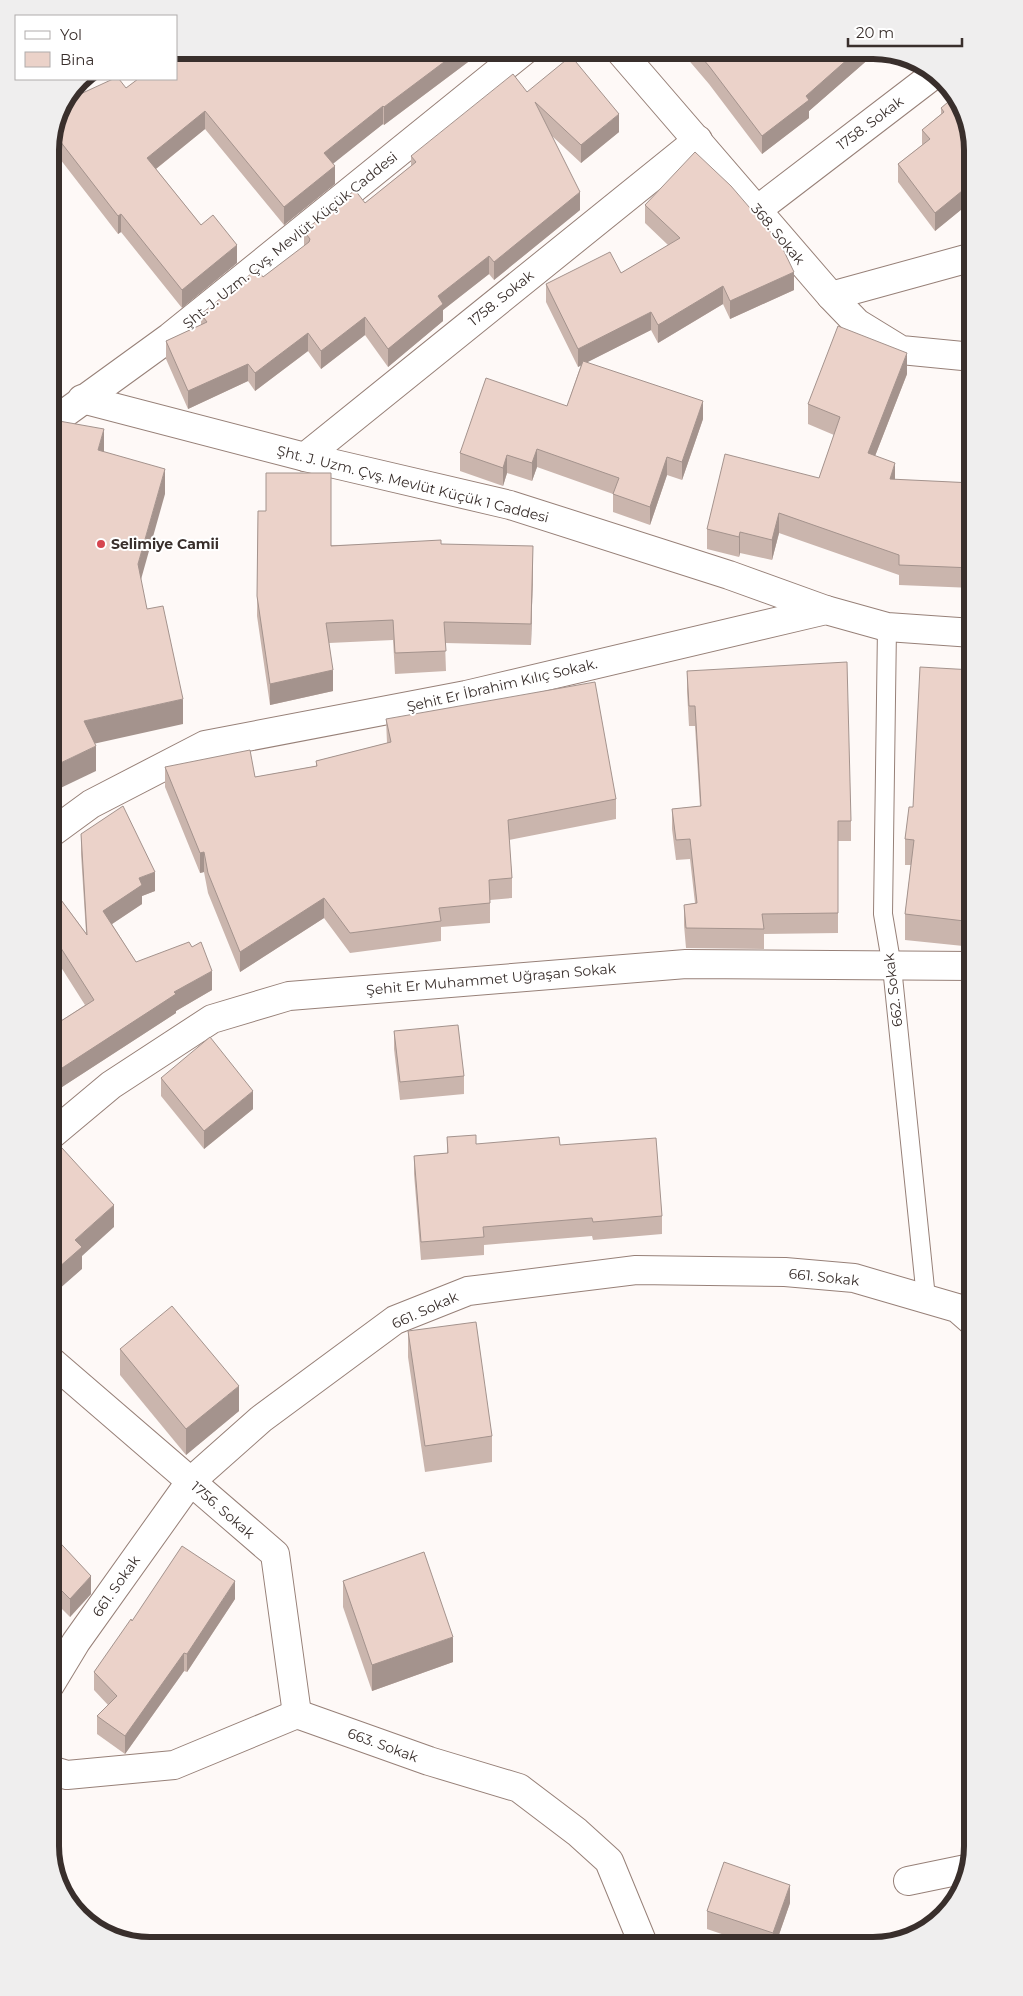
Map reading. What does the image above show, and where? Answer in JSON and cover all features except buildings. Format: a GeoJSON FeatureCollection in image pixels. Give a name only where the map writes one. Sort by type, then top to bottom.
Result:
{"type":"FeatureCollection","features":[{"type":"Feature","properties":{"kind":"street","name":"Şht. J. Uzm. Çvş. Mevlüt Küçük Caddesi"},"geometry":{"type":"LineString","coordinates":[[59,417],[178,330],[514,59]]}},
{"type":"Feature","properties":{"kind":"street","name":"368. Sokak"},"geometry":{"type":"LineString","coordinates":[[627,59],[857,324],[901,350],[964,356]]}},
{"type":"Feature","properties":{"kind":"street","name":"1758. Sokak"},"geometry":{"type":"LineString","coordinates":[[757,210],[929,78]]}},
{"type":"Feature","properties":{"kind":"street","name":"1758. Sokak"},"geometry":{"type":"LineString","coordinates":[[305,457],[698,140]]}},
{"type":"Feature","properties":{"kind":"street"},"geometry":{"type":"LineString","coordinates":[[831,296],[964,259]]}},
{"type":"Feature","properties":{"kind":"street","name":"Şht. J. Uzm. Çvş. Mevlüt Küçük 1 Caddesi"},"geometry":{"type":"LineString","coordinates":[[82,399],[305,457],[510,505],[729,576],[826,610]]}},
{"type":"Feature","properties":{"kind":"street","name":"Şehit Er İbrahim Kılıç Sokak."},"geometry":{"type":"LineString","coordinates":[[59,827],[91,804],[205,745],[466,695],[826,610],[887,627],[964,632]]}},
{"type":"Feature","properties":{"kind":"street","name":"Şehit Er Muhammet Uğraşan Sokak"},"geometry":{"type":"LineString","coordinates":[[59,1128],[111,1085],[212,1019],[289,996],[686,964],[964,966]]}},
{"type":"Feature","properties":{"kind":"street","name":"661. Sokak"},"geometry":{"type":"LineString","coordinates":[[59,1670],[76,1642],[190,1482],[261,1419],[395,1320],[468,1291],[636,1270],[785,1272],[854,1278],[926,1298]]}},
{"type":"Feature","properties":{"kind":"street"},"geometry":{"type":"LineString","coordinates":[[926,1298],[957,1308],[964,1314]]}},
{"type":"Feature","properties":{"kind":"street","name":"1756. Sokak"},"geometry":{"type":"LineString","coordinates":[[59,1368],[275,1554],[297,1714]]}},
{"type":"Feature","properties":{"kind":"street"},"geometry":{"type":"LineString","coordinates":[[59,1773],[67,1775],[174,1764],[297,1714]]}},
{"type":"Feature","properties":{"kind":"street","name":"663. Sokak"},"geometry":{"type":"LineString","coordinates":[[297,1714],[429,1761],[519,1788],[577,1832],[609,1861],[640,1937]]}},
{"type":"Feature","properties":{"kind":"street"},"geometry":{"type":"LineString","coordinates":[[908,1881],[961,1870]]}},
{"type":"Feature","properties":{"kind":"lane","name":"662. Sokak"},"geometry":{"type":"LineString","coordinates":[[887,627],[883,914],[892,966],[926,1298]]}},
{"type":"Feature","properties":{"kind":"place","name":"Selimiye Camii"},"geometry":{"type":"Point","coordinates":[101,544]}}]}
